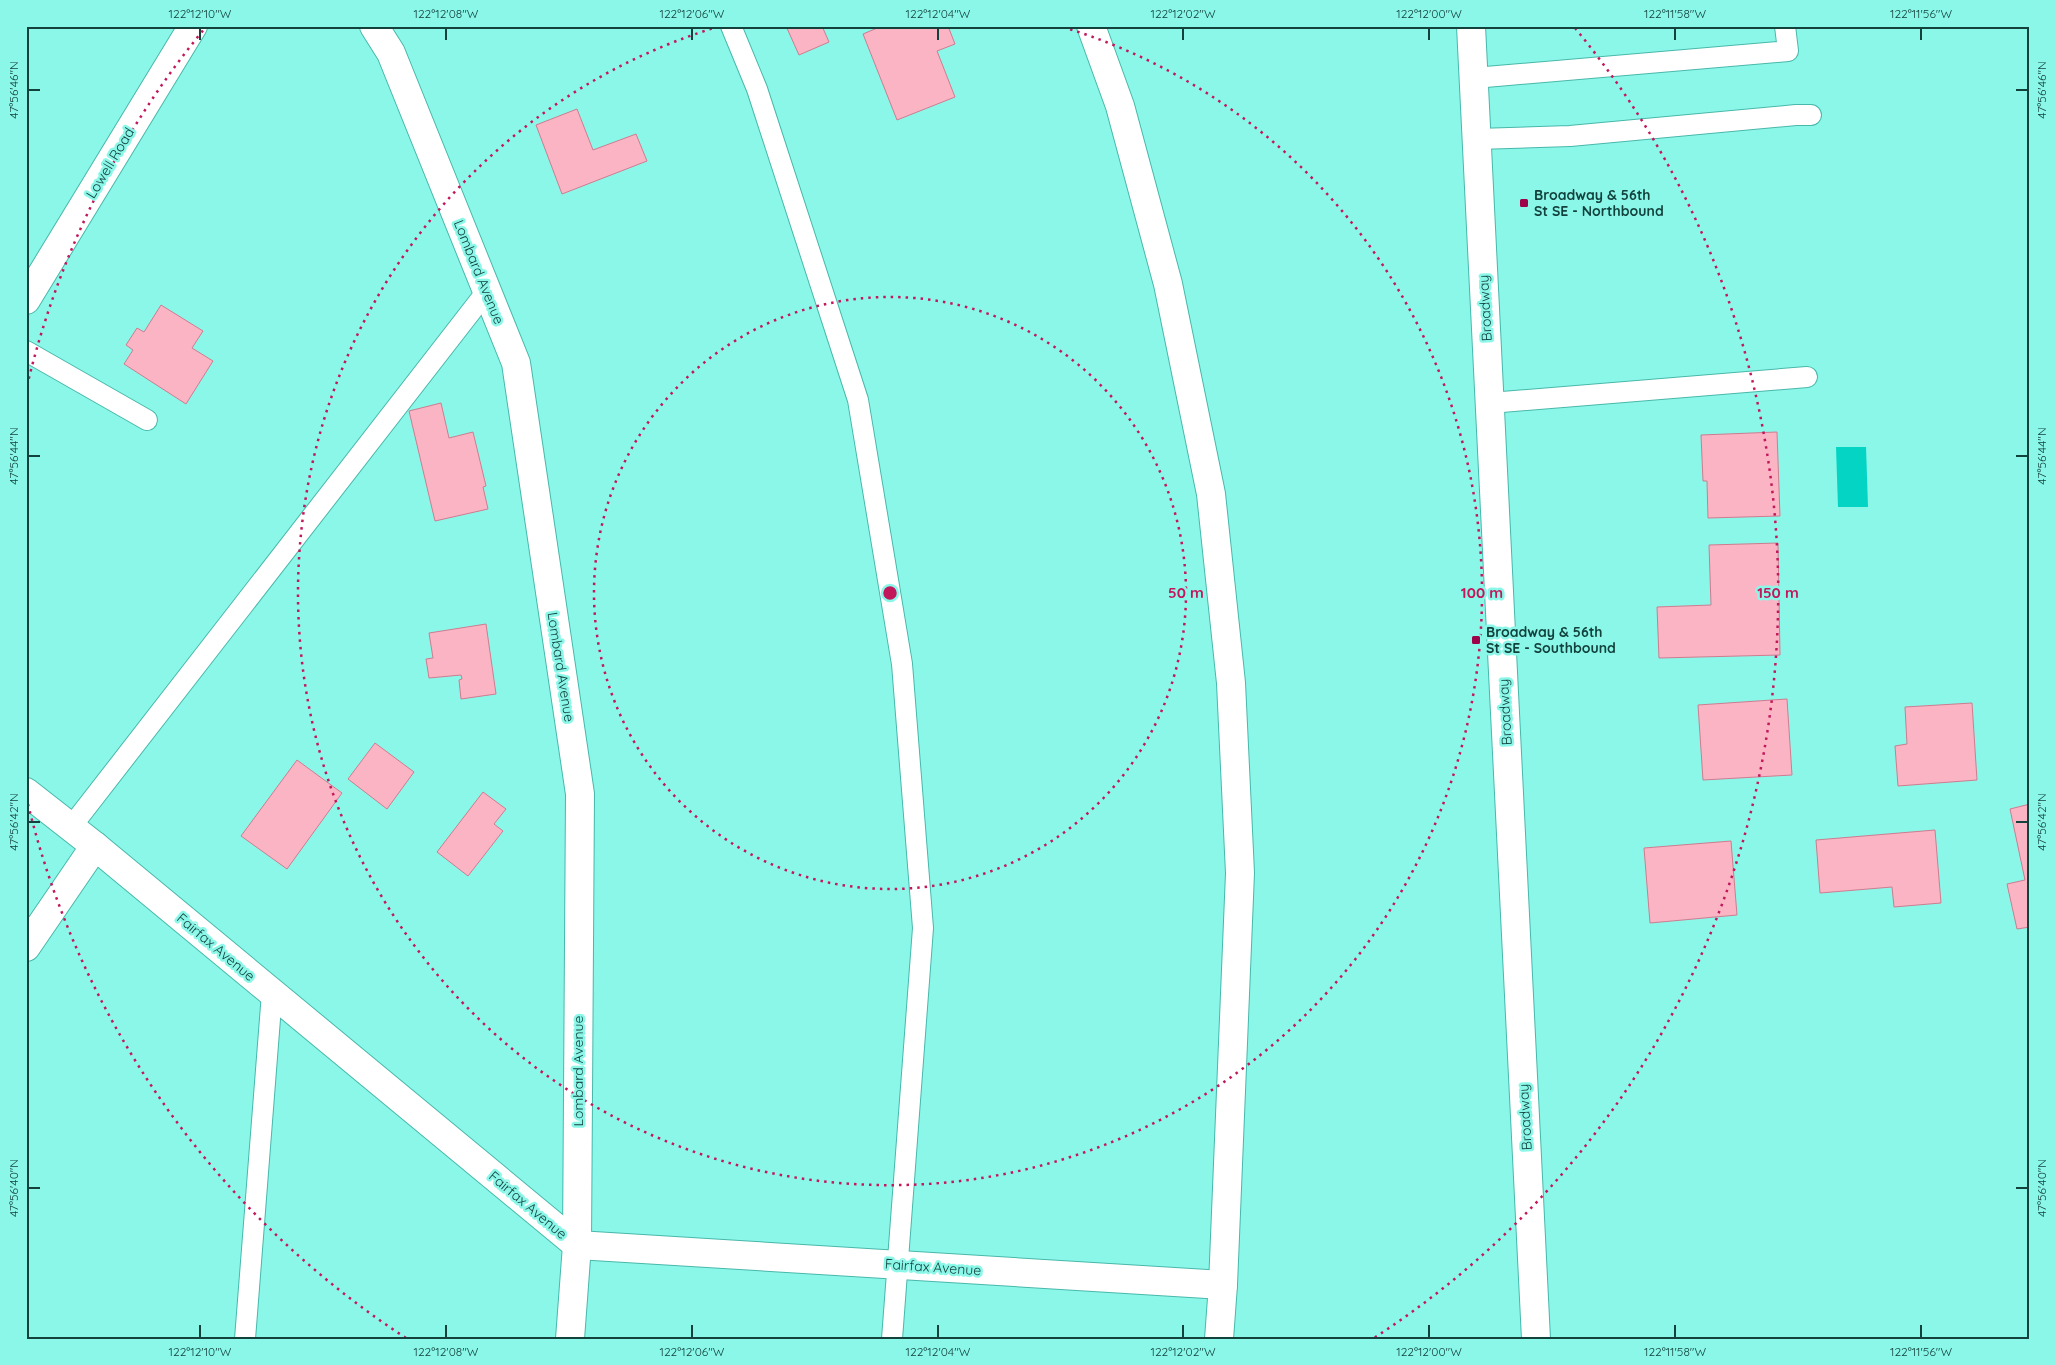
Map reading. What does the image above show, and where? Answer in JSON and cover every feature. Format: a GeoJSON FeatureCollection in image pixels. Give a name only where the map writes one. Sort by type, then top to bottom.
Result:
{"type":"FeatureCollection","features":[{"type":"Feature","properties":{"kind":"street","name":"Lowell Road"},"geometry":{"type":"LineString","coordinates":[[26,300],[193,26]]}},
{"type":"Feature","properties":{"kind":"street","name":"Lombard Avenue"},"geometry":{"type":"LineString","coordinates":[[374,26],[390,53],[516,363],[580,794],[577,1245],[570,1339]]}},
{"type":"Feature","properties":{"kind":"street"},"geometry":{"type":"LineString","coordinates":[[1091,26],[1120,106],[1168,284],[1211,494],[1231,683],[1240,873],[1223,1285],[1219,1339]]}},
{"type":"Feature","properties":{"kind":"street","name":"Broadway"},"geometry":{"type":"LineString","coordinates":[[1471,26],[1536,1339]]}},
{"type":"Feature","properties":{"kind":"street","name":"Fairfax Avenue"},"geometry":{"type":"LineString","coordinates":[[26,792],[95,846],[577,1245],[1223,1285]]}},
{"type":"Feature","properties":{"kind":"street"},"geometry":{"type":"LineString","coordinates":[[26,947],[95,846]]}},
{"type":"Feature","properties":{"kind":"lane"},"geometry":{"type":"LineString","coordinates":[[731,26],[757,89],[858,400],[902,664],[923,928],[892,1339]]}},
{"type":"Feature","properties":{"kind":"lane"},"geometry":{"type":"LineString","coordinates":[[1474,78],[1788,51],[1785,26]]}},
{"type":"Feature","properties":{"kind":"lane"},"geometry":{"type":"LineString","coordinates":[[1477,139],[1570,136],[1796,115],[1811,116]]}},
{"type":"Feature","properties":{"kind":"lane"},"geometry":{"type":"LineString","coordinates":[[71,827],[486,291]]}},
{"type":"Feature","properties":{"kind":"lane"},"geometry":{"type":"LineString","coordinates":[[26,351],[147,420]]}},
{"type":"Feature","properties":{"kind":"lane"},"geometry":{"type":"LineString","coordinates":[[1490,403],[1807,377]]}},
{"type":"Feature","properties":{"kind":"lane"},"geometry":{"type":"LineString","coordinates":[[245,1339],[272,993]]}},
{"type":"Feature","properties":{"kind":"shaded area"},"geometry":{"type":"Polygon","coordinates":[[[1836,447],[1866,447],[1868,507],[1838,507],[1836,447]]]}},
{"type":"Feature","properties":{"kind":"building"},"geometry":{"type":"Polygon","coordinates":[[[786,26],[822,26],[829,42],[799,55],[786,26]]]}},
{"type":"Feature","properties":{"kind":"building"},"geometry":{"type":"Polygon","coordinates":[[[882,26],[948,26],[955,44],[937,51],[955,97],[897,120],[863,34],[882,26]]]}},
{"type":"Feature","properties":{"kind":"building"},"geometry":{"type":"Polygon","coordinates":[[[577,109],[593,150],[636,134],[647,161],[562,194],[536,125],[577,109]]]}},
{"type":"Feature","properties":{"kind":"building"},"geometry":{"type":"Polygon","coordinates":[[[161,305],[203,331],[192,348],[213,361],[186,404],[124,364],[133,350],[126,345],[137,328],[144,332],[161,305]]]}},
{"type":"Feature","properties":{"kind":"building"},"geometry":{"type":"Polygon","coordinates":[[[441,403],[449,438],[473,432],[486,486],[483,487],[488,509],[435,521],[409,411],[441,403]]]}},
{"type":"Feature","properties":{"kind":"building"},"geometry":{"type":"Polygon","coordinates":[[[1777,432],[1780,516],[1708,518],[1707,481],[1703,481],[1701,435],[1777,432]]]}},
{"type":"Feature","properties":{"kind":"building"},"geometry":{"type":"Polygon","coordinates":[[[1778,543],[1780,655],[1659,658],[1657,607],[1711,605],[1709,545],[1778,543]]]}},
{"type":"Feature","properties":{"kind":"building"},"geometry":{"type":"Polygon","coordinates":[[[486,624],[496,694],[461,699],[459,680],[462,679],[461,675],[429,678],[426,659],[433,658],[429,633],[486,624]]]}},
{"type":"Feature","properties":{"kind":"building"},"geometry":{"type":"Polygon","coordinates":[[[1787,699],[1792,775],[1703,780],[1698,705],[1787,699]]]}},
{"type":"Feature","properties":{"kind":"building"},"geometry":{"type":"Polygon","coordinates":[[[1972,703],[1977,780],[1898,786],[1895,746],[1907,744],[1905,707],[1972,703]]]}},
{"type":"Feature","properties":{"kind":"building"},"geometry":{"type":"Polygon","coordinates":[[[375,743],[414,772],[387,809],[348,779],[375,743]]]}},
{"type":"Feature","properties":{"kind":"building"},"geometry":{"type":"Polygon","coordinates":[[[297,760],[342,793],[287,869],[241,836],[297,760]]]}},
{"type":"Feature","properties":{"kind":"building"},"geometry":{"type":"Polygon","coordinates":[[[483,792],[506,809],[494,824],[503,831],[468,876],[437,852],[483,792]]]}},
{"type":"Feature","properties":{"kind":"building"},"geometry":{"type":"Polygon","coordinates":[[[2030,804],[2030,927],[2017,929],[2007,884],[2025,880],[2010,809],[2030,804]]]}},
{"type":"Feature","properties":{"kind":"building"},"geometry":{"type":"Polygon","coordinates":[[[1935,830],[1941,903],[1894,907],[1892,887],[1820,893],[1816,840],[1935,830]]]}},
{"type":"Feature","properties":{"kind":"building"},"geometry":{"type":"Polygon","coordinates":[[[1731,841],[1737,915],[1650,923],[1644,848],[1731,841]]]}},
{"type":"Feature","properties":{"kind":"place","name":"Broadway & 56th St SE - Northbound"},"geometry":{"type":"Point","coordinates":[1524,203]}},
{"type":"Feature","properties":{"kind":"place","name":"Broadway & 56th St SE - Southbound"},"geometry":{"type":"Point","coordinates":[1476,640]}}]}
